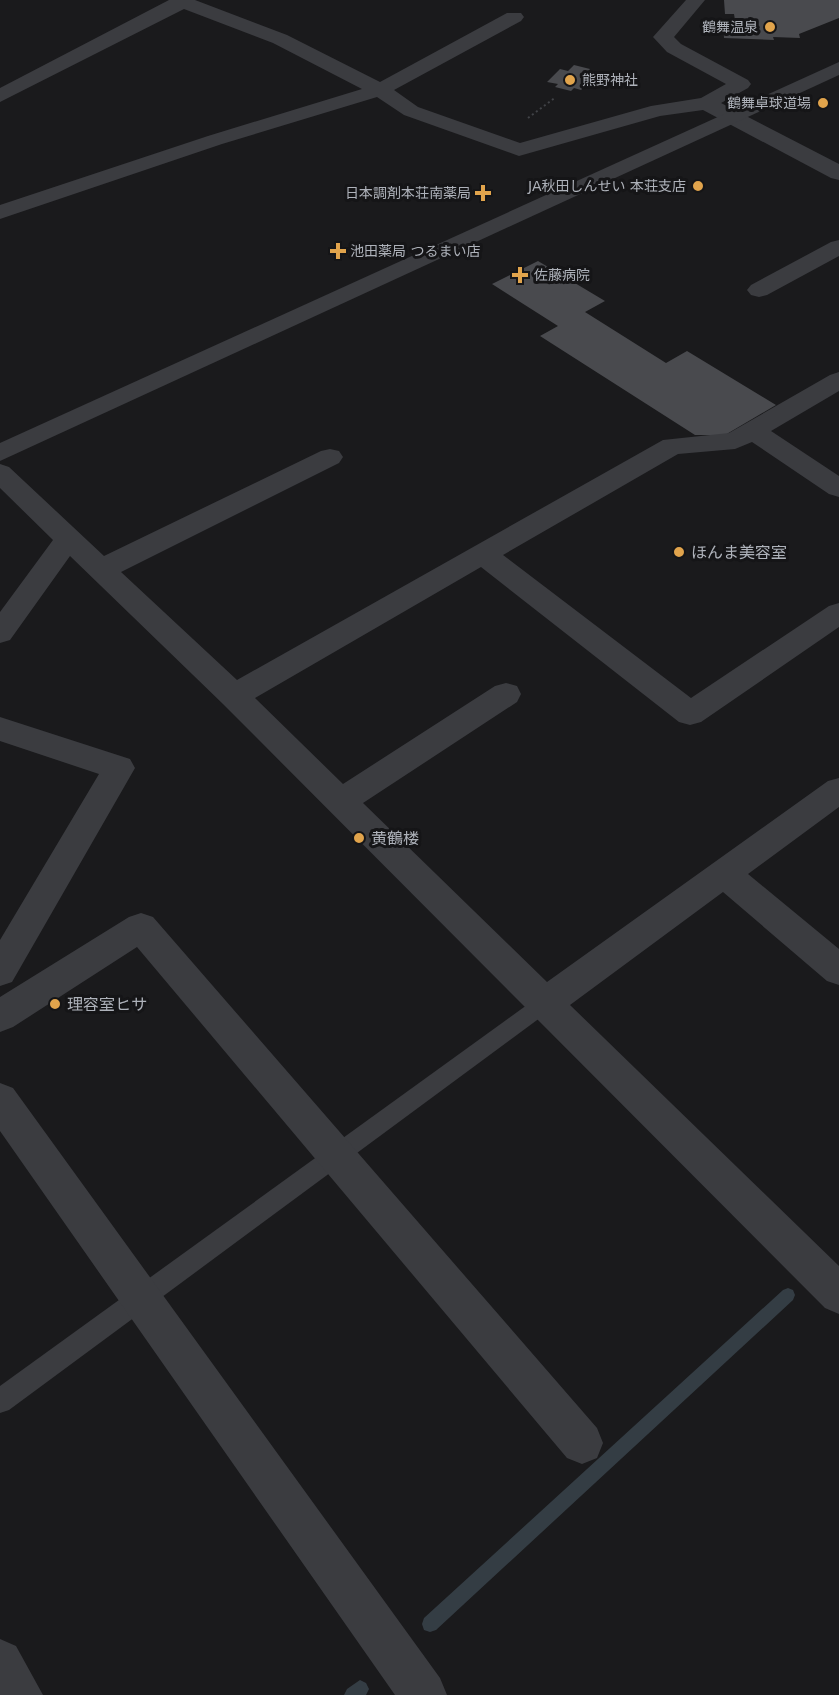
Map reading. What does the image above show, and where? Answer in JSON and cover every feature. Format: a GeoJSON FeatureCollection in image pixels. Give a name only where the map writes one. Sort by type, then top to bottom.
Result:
{"type":"FeatureCollection","features":[{"type":"Feature","properties":{"kind":"street"},"geometry":{"type":"LineString","coordinates":[[0,96],[181,1],[280,39],[380,90],[411,111],[519,150],[658,110],[706,103],[741,84],[674,48],[663,37],[696,0]]}},
{"type":"Feature","properties":{"kind":"street"},"geometry":{"type":"LineString","coordinates":[[0,212],[215,140],[380,90],[514,17]]}},
{"type":"Feature","properties":{"kind":"street"},"geometry":{"type":"LineString","coordinates":[[0,453],[839,68]]}},
{"type":"Feature","properties":{"kind":"street"},"geometry":{"type":"LineString","coordinates":[[706,103],[839,173]]}},
{"type":"Feature","properties":{"kind":"street"},"geometry":{"type":"LineString","coordinates":[[759,290],[839,248]]}},
{"type":"Feature","properties":{"kind":"street"},"geometry":{"type":"LineString","coordinates":[[234,696],[672,446],[735,441],[839,380]]}},
{"type":"Feature","properties":{"kind":"street"},"geometry":{"type":"LineString","coordinates":[[751,430],[839,488]]}},
{"type":"Feature","properties":{"kind":"street"},"geometry":{"type":"LineString","coordinates":[[102,569],[330,458]]}},
{"type":"Feature","properties":{"kind":"street"},"geometry":{"type":"LineString","coordinates":[[0,473],[234,696],[839,1294]]}},
{"type":"Feature","properties":{"kind":"street"},"geometry":{"type":"LineString","coordinates":[[0,633],[69,538]]}},
{"type":"Feature","properties":{"kind":"street"},"geometry":{"type":"LineString","coordinates":[[483,554],[690,714],[839,614]]}},
{"type":"Feature","properties":{"kind":"street"},"geometry":{"type":"LineString","coordinates":[[341,801],[506,694]]}},
{"type":"Feature","properties":{"kind":"street"},"geometry":{"type":"LineString","coordinates":[[0,729],[119,768],[0,971]]}},
{"type":"Feature","properties":{"kind":"street"},"geometry":{"type":"LineString","coordinates":[[545,1003],[839,790]]}},
{"type":"Feature","properties":{"kind":"street"},"geometry":{"type":"LineString","coordinates":[[724,873],[839,970]]}},
{"type":"Feature","properties":{"kind":"street"},"geometry":{"type":"LineString","coordinates":[[0,1016],[141,927],[582,1443]]}},
{"type":"Feature","properties":{"kind":"street"},"geometry":{"type":"LineString","coordinates":[[0,1100],[423,1695]]}},
{"type":"Feature","properties":{"kind":"street"},"geometry":{"type":"LineString","coordinates":[[0,1662],[19,1695]]}},
{"type":"Feature","properties":{"kind":"lane"},"geometry":{"type":"LineString","coordinates":[[0,1401],[545,1003]]}},
{"type":"Feature","properties":{"kind":"building","name":"鶴舞温泉"},"geometry":{"type":"Polygon","coordinates":[[[724,0],[839,0],[839,18],[799,34],[800,38],[773,37],[774,40],[724,38],[723,20],[735,20],[734,14],[725,14],[724,0]]]}},
{"type":"Feature","properties":{"kind":"building","name":"熊野神社"},"geometry":{"type":"Polygon","coordinates":[[[574,65],[590,69],[584,76],[593,78],[581,90],[574,88],[571,91],[555,87],[558,84],[547,82],[560,69],[568,71],[574,65]]]}},
{"type":"Feature","properties":{"kind":"building","name":"佐藤病院"},"geometry":{"type":"Polygon","coordinates":[[[538,261],[605,301],[585,312],[666,363],[687,351],[776,405],[725,435],[695,435],[540,336],[558,326],[492,284],[538,261]]]}},
{"type":"Feature","properties":{"kind":"waterway"},"geometry":{"type":"LineString","coordinates":[[430,1624],[788,1295]]}},
{"type":"Feature","properties":{"kind":"waterway"},"geometry":{"type":"LineString","coordinates":[[353,1695],[360,1689]]}},
{"type":"Feature","properties":{"kind":"place","name":"鶴舞温泉"},"geometry":{"type":"Point","coordinates":[770,27]}},
{"type":"Feature","properties":{"kind":"place","name":"熊野神社"},"geometry":{"type":"Point","coordinates":[570,80]}},
{"type":"Feature","properties":{"kind":"place","name":"鶴舞卓球道場"},"geometry":{"type":"Point","coordinates":[823,103]}},
{"type":"Feature","properties":{"kind":"place","name":"JA秋田しんせい 本荘支店"},"geometry":{"type":"Point","coordinates":[698,186]}},
{"type":"Feature","properties":{"kind":"place","name":"日本調剤本荘南薬局"},"geometry":{"type":"Point","coordinates":[483,193]}},
{"type":"Feature","properties":{"kind":"place","name":"池田薬局 つるまい店"},"geometry":{"type":"Point","coordinates":[338,251]}},
{"type":"Feature","properties":{"kind":"place","name":"佐藤病院"},"geometry":{"type":"Point","coordinates":[520,275]}},
{"type":"Feature","properties":{"kind":"place","name":"ほんま美容室"},"geometry":{"type":"Point","coordinates":[679,552]}},
{"type":"Feature","properties":{"kind":"place","name":"黄鶴楼"},"geometry":{"type":"Point","coordinates":[359,838]}},
{"type":"Feature","properties":{"kind":"place","name":"理容室ヒサ"},"geometry":{"type":"Point","coordinates":[55,1004]}}]}
